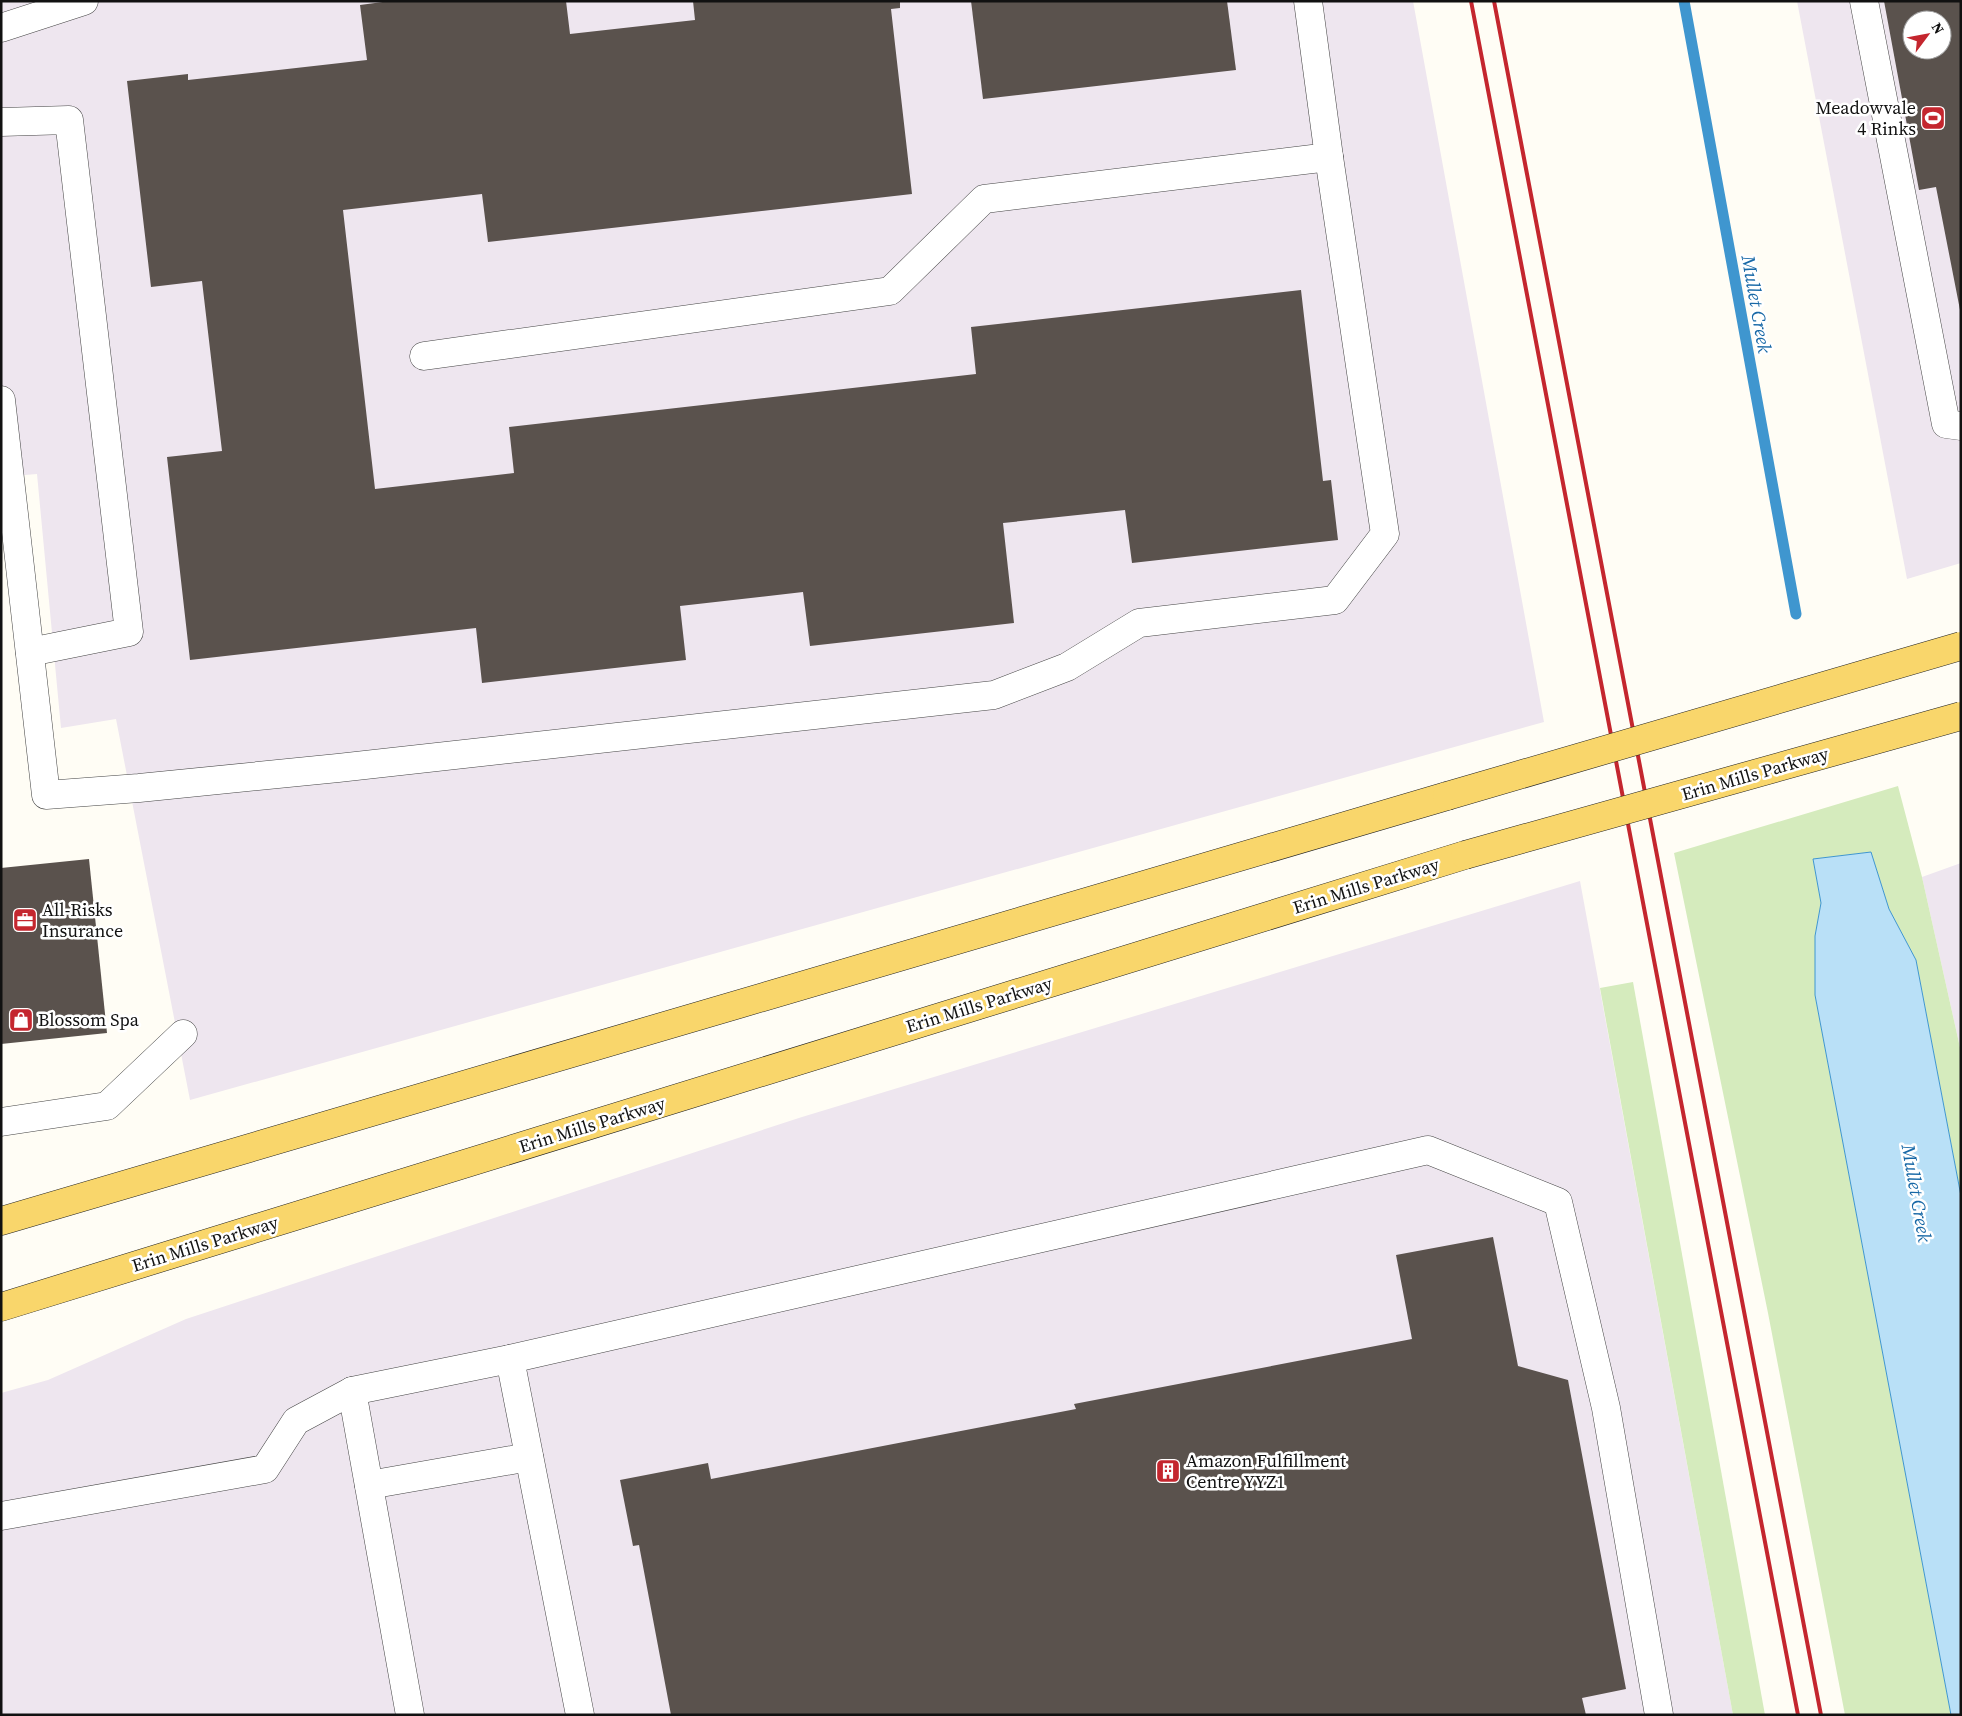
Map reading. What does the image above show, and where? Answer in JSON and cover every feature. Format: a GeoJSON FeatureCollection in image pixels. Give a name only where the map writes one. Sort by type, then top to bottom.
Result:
{"type":"FeatureCollection","features":[{"type":"Feature","properties":{"kind":"main road"},"geometry":{"type":"LineString","coordinates":[[1,1221],[1961,646]]}},
{"type":"Feature","properties":{"kind":"main road","name":"Erin Mills Parkway"},"geometry":{"type":"LineString","coordinates":[[1,1307],[1465,855],[1961,716]]}},
{"type":"Feature","properties":{"kind":"lane"},"geometry":{"type":"LineString","coordinates":[[1,28],[84,1]]}},
{"type":"Feature","properties":{"kind":"lane"},"geometry":{"type":"LineString","coordinates":[[1,400],[7,508],[30,652],[46,795],[299,772],[994,695],[1067,667],[1140,623],[1335,600],[1385,534],[1308,1]]}},
{"type":"Feature","properties":{"kind":"lane"},"geometry":{"type":"LineString","coordinates":[[1864,1],[1946,424],[1961,426]]}},
{"type":"Feature","properties":{"kind":"lane"},"geometry":{"type":"LineString","coordinates":[[1,122],[69,120],[129,632],[30,652]]}},
{"type":"Feature","properties":{"kind":"lane"},"geometry":{"type":"LineString","coordinates":[[424,356],[890,290],[984,199],[1329,156]]}},
{"type":"Feature","properties":{"kind":"lane"},"geometry":{"type":"LineString","coordinates":[[1,1122],[107,1106],[183,1034]]}},
{"type":"Feature","properties":{"kind":"lane"},"geometry":{"type":"LineString","coordinates":[[1,1516],[265,1469],[296,1421],[352,1391],[510,1360],[1428,1150],[1558,1202],[1606,1408],[1658,1715]]}},
{"type":"Feature","properties":{"kind":"lane"},"geometry":{"type":"LineString","coordinates":[[510,1360],[580,1715]]}},
{"type":"Feature","properties":{"kind":"lane"},"geometry":{"type":"LineString","coordinates":[[352,1391],[410,1715]]}},
{"type":"Feature","properties":{"kind":"lane"},"geometry":{"type":"LineString","coordinates":[[369,1485],[530,1457]]}},
{"type":"Feature","properties":{"kind":"shaded area"},"geometry":{"type":"Polygon","coordinates":[[[1,1],[1413,1],[1544,722],[190,1100],[116,719],[61,728],[37,474],[1,477],[1,1]]]}},
{"type":"Feature","properties":{"kind":"shaded area"},"geometry":{"type":"Polygon","coordinates":[[[1797,1],[1961,1],[1961,563],[1907,579],[1797,1]]]}},
{"type":"Feature","properties":{"kind":"shaded area"},"geometry":{"type":"Polygon","coordinates":[[[1961,863],[1961,1052],[1922,877],[1961,863]]]}},
{"type":"Feature","properties":{"kind":"shaded area"},"geometry":{"type":"Polygon","coordinates":[[[1580,881],[1733,1715],[1,1715],[1,1393],[48,1380],[186,1319],[802,1117],[1580,881]]]}},
{"type":"Feature","properties":{"kind":"green space"},"geometry":{"type":"Polygon","coordinates":[[[1898,786],[1922,877],[1961,1052],[1961,1196],[1916,960],[1889,909],[1871,852],[1813,859],[1821,903],[1815,936],[1815,995],[1951,1715],[1845,1715],[1768,1313],[1674,853],[1898,786]]]}},
{"type":"Feature","properties":{"kind":"green space"},"geometry":{"type":"Polygon","coordinates":[[[1633,982],[1765,1715],[1733,1715],[1600,988],[1633,982]]]}},
{"type":"Feature","properties":{"kind":"water"},"geometry":{"type":"Polygon","coordinates":[[[1871,852],[1889,909],[1916,960],[1961,1196],[1961,1715],[1951,1715],[1815,995],[1815,936],[1821,903],[1813,859],[1871,852]]]}},
{"type":"Feature","properties":{"kind":"building"},"geometry":{"type":"Polygon","coordinates":[[[390,1],[566,1],[570,34],[695,20],[693,1],[900,1],[900,8],[891,9],[912,194],[488,242],[482,194],[343,210],[375,489],[514,473],[509,427],[976,374],[971,327],[1301,290],[1323,481],[1331,480],[1338,540],[1132,563],[1125,510],[1003,523],[1014,623],[810,646],[803,592],[680,606],[686,660],[482,683],[476,628],[190,660],[167,457],[222,451],[202,281],[151,287],[127,81],[188,74],[188,80],[367,60],[360,5],[390,1]]]}},
{"type":"Feature","properties":{"kind":"building"},"geometry":{"type":"Polygon","coordinates":[[[971,1],[1227,1],[1236,70],[983,99],[971,1]]]}},
{"type":"Feature","properties":{"kind":"building","name":"Meadowvale 4 Rinks"},"geometry":{"type":"Polygon","coordinates":[[[1884,1],[1961,1],[1961,315],[1936,187],[1919,190],[1884,1]]]}},
{"type":"Feature","properties":{"kind":"building"},"geometry":{"type":"Polygon","coordinates":[[[89,859],[107,1033],[1,1044],[1,868],[89,859]]]}},
{"type":"Feature","properties":{"kind":"building","name":"Amazon Fulfillment Centre YYZ1"},"geometry":{"type":"Polygon","coordinates":[[[1493,1237],[1518,1366],[1568,1380],[1626,1689],[1582,1698],[1586,1715],[671,1715],[639,1545],[633,1546],[620,1480],[708,1463],[711,1479],[1076,1409],[1074,1404],[1412,1339],[1396,1255],[1493,1237]]]}},
{"type":"Feature","properties":{"kind":"waterway","name":"Mullet Creek"},"geometry":{"type":"LineString","coordinates":[[1684,1],[1796,614]]}},
{"type":"Feature","properties":{"kind":"railway"},"geometry":{"type":"LineString","coordinates":[[1471,1],[1798,1715]]}},
{"type":"Feature","properties":{"kind":"railway"},"geometry":{"type":"LineString","coordinates":[[1494,1],[1821,1715]]}},
{"type":"Feature","properties":{"kind":"place","name":"Meadowvale 4 Rinks"},"geometry":{"type":"Point","coordinates":[1933,118]}},
{"type":"Feature","properties":{"kind":"place","name":"All-Risks Insurance"},"geometry":{"type":"Point","coordinates":[25,920]}},
{"type":"Feature","properties":{"kind":"place","name":"Blossom Spa"},"geometry":{"type":"Point","coordinates":[21,1020]}},
{"type":"Feature","properties":{"kind":"place","name":"Amazon Fulfillment Centre YYZ1"},"geometry":{"type":"Point","coordinates":[1168,1471]}}]}
